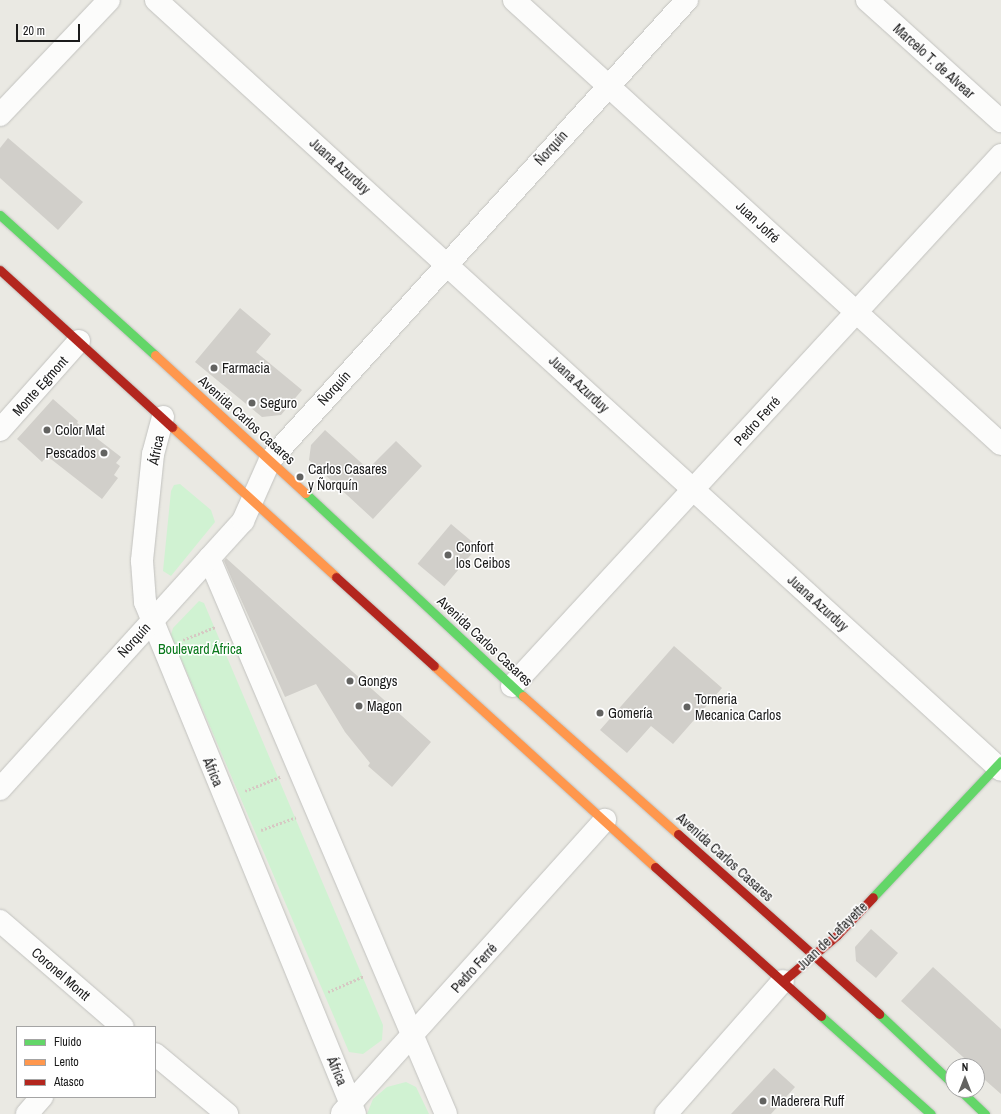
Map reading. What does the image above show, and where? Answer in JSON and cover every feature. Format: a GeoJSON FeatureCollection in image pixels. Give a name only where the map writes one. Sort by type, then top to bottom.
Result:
{"type":"FeatureCollection","features":[{"type":"Feature","properties":{"kind":"main road","name":"Avenida Carlos Casares"},"geometry":{"type":"LineString","coordinates":[[0,215],[270,460],[512,686],[815,956],[945,1077]]}},
{"type":"Feature","properties":{"kind":"main road"},"geometry":{"type":"LineString","coordinates":[[0,270],[931,1114]]}},
{"type":"Feature","properties":{"kind":"main road","name":"Juan de Lafayette"},"geometry":{"type":"LineString","coordinates":[[783,981],[815,956],[1000,766]]}},
{"type":"Feature","properties":{"kind":"main road"},"geometry":{"type":"LineString","coordinates":[[968,1098],[984,1113]]}},
{"type":"Feature","properties":{"kind":"street"},"geometry":{"type":"LineString","coordinates":[[0,115],[109,0]]}},
{"type":"Feature","properties":{"kind":"street","name":"Juana Azurduy"},"geometry":{"type":"LineString","coordinates":[[156,0],[1000,766]]}},
{"type":"Feature","properties":{"kind":"street","name":"Juan Jofré"},"geometry":{"type":"LineString","coordinates":[[514,0],[608,84],[1001,444]]}},
{"type":"Feature","properties":{"kind":"street","name":"Ñorquín"},"geometry":{"type":"LineString","coordinates":[[0,789],[243,520],[254,500],[270,460],[608,84],[687,0]]}},
{"type":"Feature","properties":{"kind":"street","name":"Marcelo T. de Alvear"},"geometry":{"type":"LineString","coordinates":[[868,0],[1001,121]]}},
{"type":"Feature","properties":{"kind":"street","name":"Pedro Ferré"},"geometry":{"type":"LineString","coordinates":[[512,686],[1001,155]]}},
{"type":"Feature","properties":{"kind":"street","name":"Monte Egmont"},"geometry":{"type":"LineString","coordinates":[[0,430],[79,342]]}},
{"type":"Feature","properties":{"kind":"street","name":"África"},"geometry":{"type":"LineString","coordinates":[[163,417],[153,454],[142,561],[145,602],[151,622],[308,1002],[349,1110]]}},
{"type":"Feature","properties":{"kind":"street"},"geometry":{"type":"LineString","coordinates":[[209,558],[233,619],[385,967],[412,1037],[446,1114]]}},
{"type":"Feature","properties":{"kind":"street","name":"Pedro Ferré"},"geometry":{"type":"LineString","coordinates":[[349,1110],[605,820]]}},
{"type":"Feature","properties":{"kind":"street","name":"Coronel Montt"},"geometry":{"type":"LineString","coordinates":[[0,921],[112,1024]]}},
{"type":"Feature","properties":{"kind":"street","name":"Juan de Lafayette"},"geometry":{"type":"LineString","coordinates":[[666,1114],[783,981]]}},
{"type":"Feature","properties":{"kind":"street"},"geometry":{"type":"LineString","coordinates":[[156,1055],[227,1114]]}},
{"type":"Feature","properties":{"kind":"street"},"geometry":{"type":"LineString","coordinates":[[27,1114],[41,1098]]}},
{"type":"Feature","properties":{"kind":"path"},"geometry":{"type":"LineString","coordinates":[[162,648],[233,619]]}},
{"type":"Feature","properties":{"kind":"path"},"geometry":{"type":"LineString","coordinates":[[224,799],[299,770]]}},
{"type":"Feature","properties":{"kind":"path"},"geometry":{"type":"LineString","coordinates":[[240,838],[317,810]]}},
{"type":"Feature","properties":{"kind":"path"},"geometry":{"type":"LineString","coordinates":[[308,1002],[385,967]]}},
{"type":"Feature","properties":{"kind":"green space"},"geometry":{"type":"Polygon","coordinates":[[[180,484],[211,510],[215,522],[171,576],[163,571],[171,491],[174,485],[180,484]]]}},
{"type":"Feature","properties":{"kind":"green space","name":"Boulevard África"},"geometry":{"type":"Polygon","coordinates":[[[199,601],[204,603],[383,1025],[382,1040],[363,1054],[349,1052],[171,635],[173,628],[199,601]]]}},
{"type":"Feature","properties":{"kind":"green space"},"geometry":{"type":"Polygon","coordinates":[[[406,1082],[416,1087],[429,1114],[367,1114],[373,1099],[387,1087],[406,1082]]]}},
{"type":"Feature","properties":{"kind":"building"},"geometry":{"type":"Polygon","coordinates":[[[8,138],[83,202],[58,230],[0,178],[0,148],[8,138]]]}},
{"type":"Feature","properties":{"kind":"building"},"geometry":{"type":"Polygon","coordinates":[[[240,308],[271,334],[256,352],[302,390],[281,415],[262,417],[195,362],[240,308]]]}},
{"type":"Feature","properties":{"kind":"building"},"geometry":{"type":"Polygon","coordinates":[[[53,399],[78,421],[77,423],[121,457],[116,463],[120,466],[114,475],[118,478],[102,499],[47,456],[42,462],[17,439],[53,399]]]}},
{"type":"Feature","properties":{"kind":"building"},"geometry":{"type":"Polygon","coordinates":[[[325,430],[368,469],[396,441],[422,466],[373,519],[309,460],[311,445],[325,430]]]}},
{"type":"Feature","properties":{"kind":"building","name":"Confort los Ceibos"},"geometry":{"type":"Polygon","coordinates":[[[451,524],[478,546],[444,586],[418,564],[451,524]]]}},
{"type":"Feature","properties":{"kind":"building"},"geometry":{"type":"Polygon","coordinates":[[[226,558],[431,742],[392,787],[368,766],[370,763],[345,732],[316,684],[285,697],[224,561],[226,558]]]}},
{"type":"Feature","properties":{"kind":"building"},"geometry":{"type":"Polygon","coordinates":[[[674,646],[722,688],[673,744],[651,726],[627,753],[600,730],[674,646]]]}},
{"type":"Feature","properties":{"kind":"building"},"geometry":{"type":"Polygon","coordinates":[[[871,929],[898,953],[876,978],[856,961],[855,947],[871,929]]]}},
{"type":"Feature","properties":{"kind":"building"},"geometry":{"type":"Polygon","coordinates":[[[933,967],[1001,1029],[1001,1094],[985,1080],[985,1058],[964,1058],[901,1001],[933,967]]]}},
{"type":"Feature","properties":{"kind":"building","name":"Maderera Ruff"},"geometry":{"type":"Polygon","coordinates":[[[774,1068],[795,1087],[771,1114],[731,1114],[774,1068]]]}},
{"type":"Feature","properties":{"kind":"traffic: fast"},"geometry":{"type":"LineString","coordinates":[[0,215],[155,355]]}},
{"type":"Feature","properties":{"kind":"traffic: fast"},"geometry":{"type":"LineString","coordinates":[[305,493],[523,696]]}},
{"type":"Feature","properties":{"kind":"traffic: fast"},"geometry":{"type":"LineString","coordinates":[[873,897],[1001,761]]}},
{"type":"Feature","properties":{"kind":"traffic: fast"},"geometry":{"type":"LineString","coordinates":[[879,1014],[945,1076]]}},
{"type":"Feature","properties":{"kind":"traffic: fast"},"geometry":{"type":"LineString","coordinates":[[821,1016],[931,1114]]}},
{"type":"Feature","properties":{"kind":"traffic: fast"},"geometry":{"type":"LineString","coordinates":[[968,1098],[985,1114]]}},
{"type":"Feature","properties":{"kind":"traffic: slow"},"geometry":{"type":"LineString","coordinates":[[155,355],[305,493]]}},
{"type":"Feature","properties":{"kind":"traffic: slow"},"geometry":{"type":"LineString","coordinates":[[172,427],[336,577]]}},
{"type":"Feature","properties":{"kind":"traffic: slow"},"geometry":{"type":"LineString","coordinates":[[434,666],[655,867]]}},
{"type":"Feature","properties":{"kind":"traffic: slow"},"geometry":{"type":"LineString","coordinates":[[523,696],[678,834]]}},
{"type":"Feature","properties":{"kind":"traffic: jam"},"geometry":{"type":"LineString","coordinates":[[0,270],[172,427]]}},
{"type":"Feature","properties":{"kind":"traffic: jam"},"geometry":{"type":"LineString","coordinates":[[336,577],[434,666]]}},
{"type":"Feature","properties":{"kind":"traffic: jam"},"geometry":{"type":"LineString","coordinates":[[678,834],[879,1014]]}},
{"type":"Feature","properties":{"kind":"traffic: jam"},"geometry":{"type":"LineString","coordinates":[[655,867],[821,1016]]}},
{"type":"Feature","properties":{"kind":"traffic: jam"},"geometry":{"type":"LineString","coordinates":[[783,981],[837,935],[873,897]]}},
{"type":"Feature","properties":{"kind":"place","name":"Farmacia"},"geometry":{"type":"Point","coordinates":[214,368]}},
{"type":"Feature","properties":{"kind":"place","name":"Seguro"},"geometry":{"type":"Point","coordinates":[252,403]}},
{"type":"Feature","properties":{"kind":"place","name":"Color Mat"},"geometry":{"type":"Point","coordinates":[47,430]}},
{"type":"Feature","properties":{"kind":"place","name":"Pescados"},"geometry":{"type":"Point","coordinates":[104,453]}},
{"type":"Feature","properties":{"kind":"place","name":"Carlos Casares y Ñorquín"},"geometry":{"type":"Point","coordinates":[300,477]}},
{"type":"Feature","properties":{"kind":"place","name":"Confort los Ceibos"},"geometry":{"type":"Point","coordinates":[448,555]}},
{"type":"Feature","properties":{"kind":"place","name":"Gongys"},"geometry":{"type":"Point","coordinates":[350,681]}},
{"type":"Feature","properties":{"kind":"place","name":"Magon"},"geometry":{"type":"Point","coordinates":[359,706]}},
{"type":"Feature","properties":{"kind":"place","name":"Torneria Mecanica Carlos"},"geometry":{"type":"Point","coordinates":[687,707]}},
{"type":"Feature","properties":{"kind":"place","name":"Gomería"},"geometry":{"type":"Point","coordinates":[600,713]}},
{"type":"Feature","properties":{"kind":"place","name":"Maderera Ruff"},"geometry":{"type":"Point","coordinates":[763,1101]}}]}
